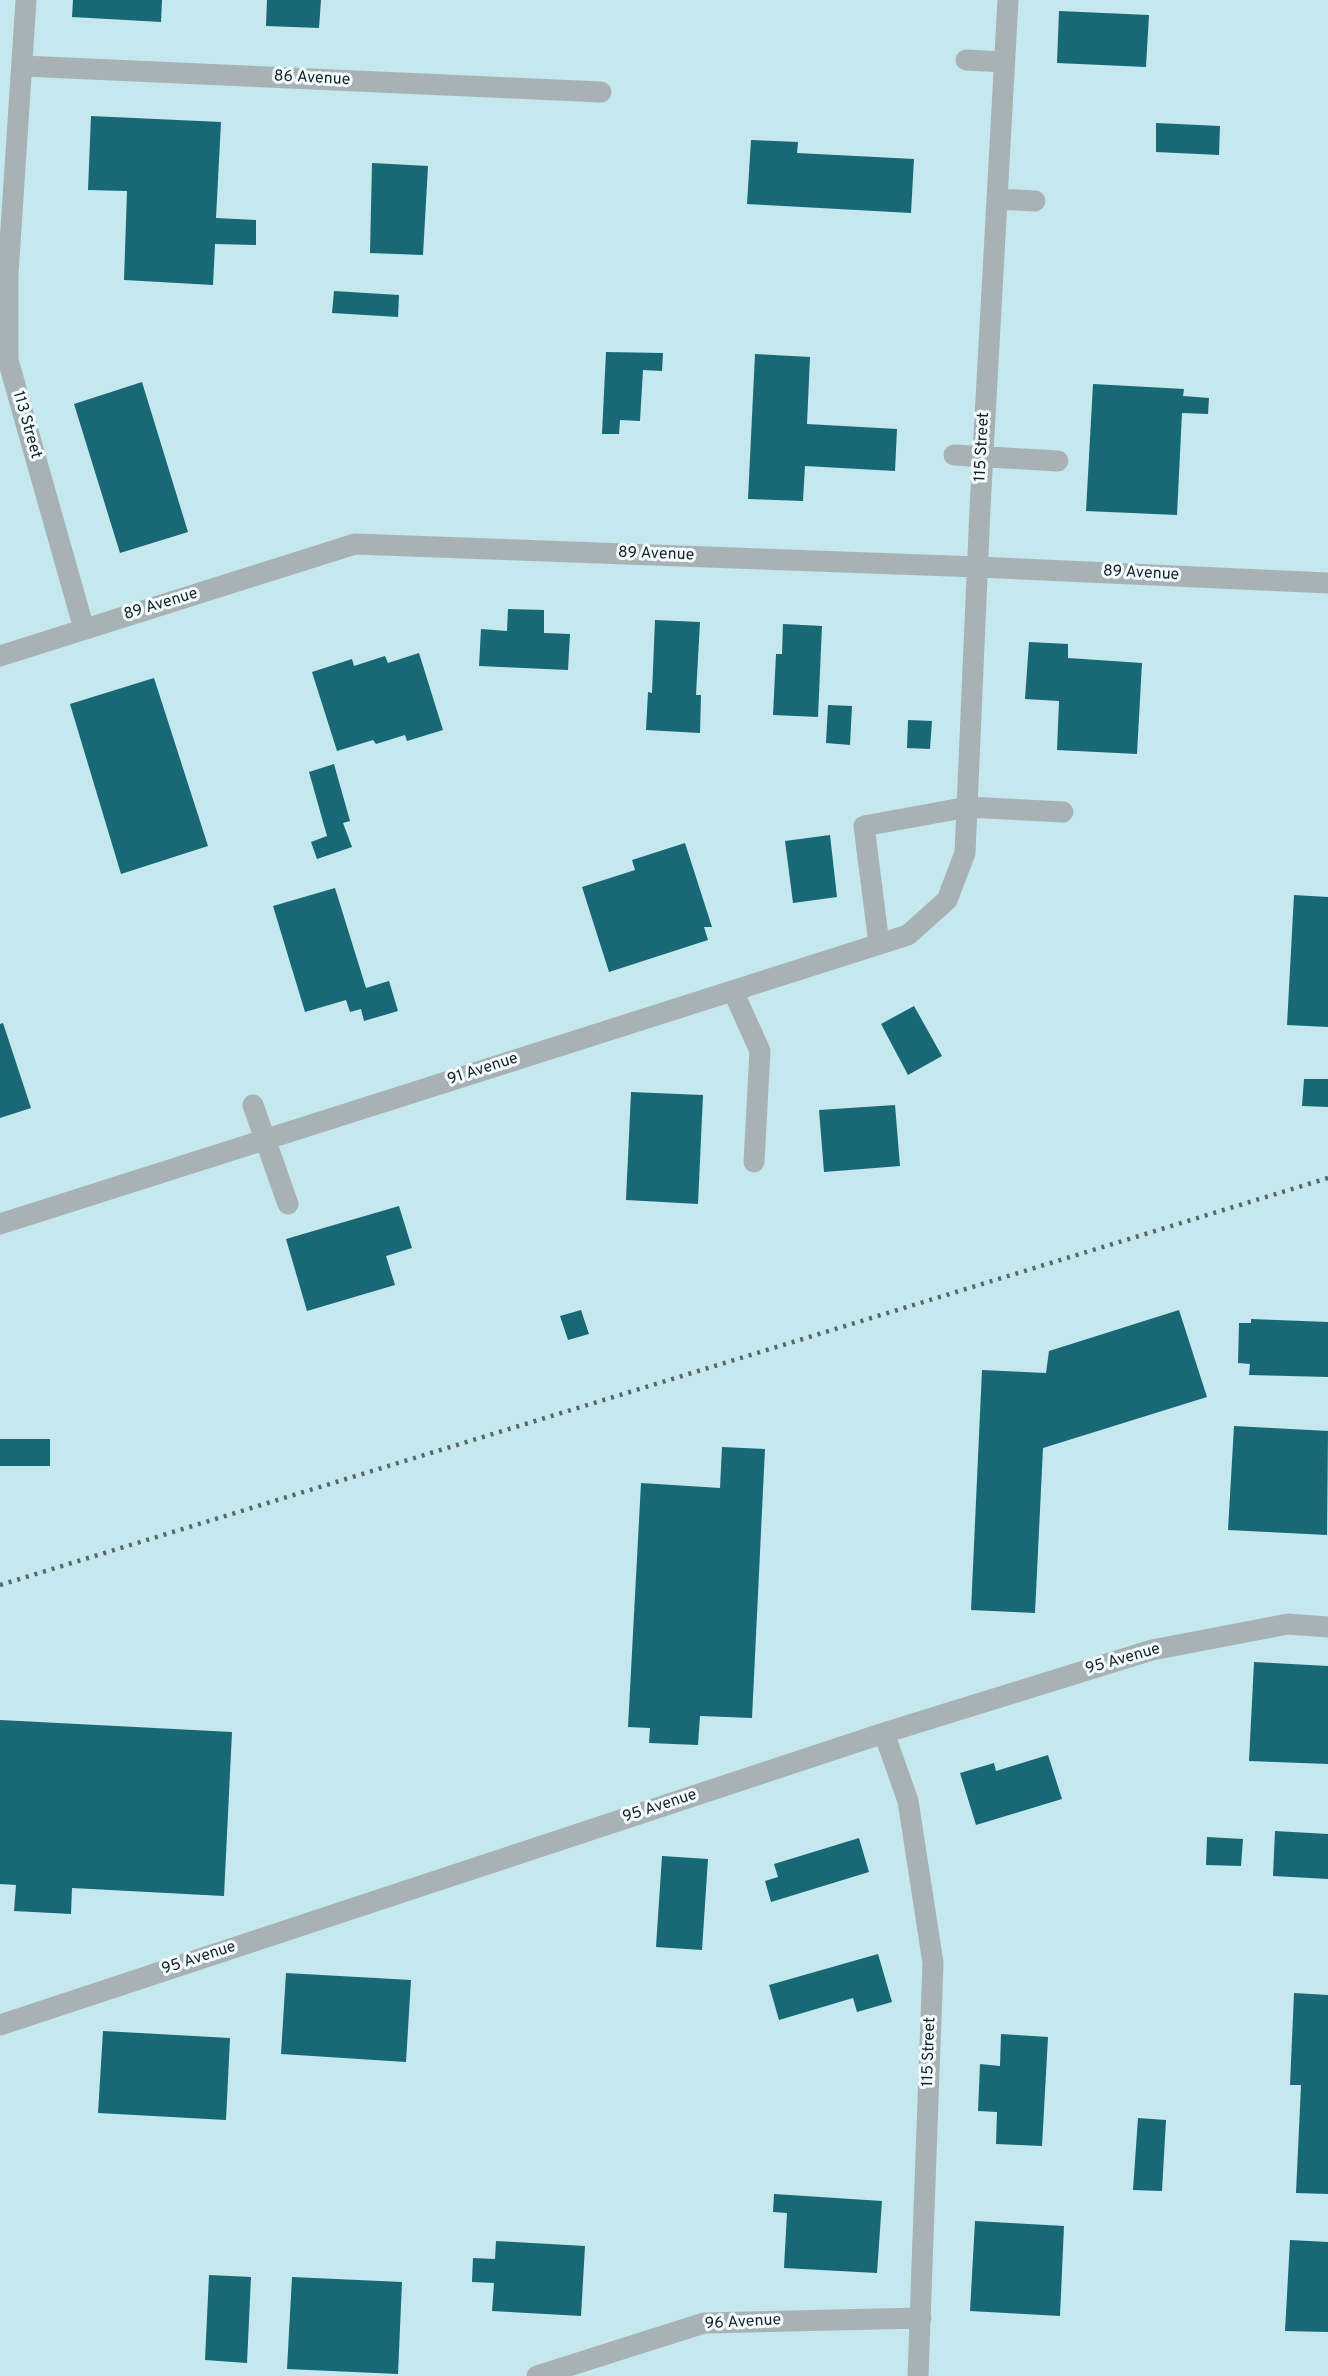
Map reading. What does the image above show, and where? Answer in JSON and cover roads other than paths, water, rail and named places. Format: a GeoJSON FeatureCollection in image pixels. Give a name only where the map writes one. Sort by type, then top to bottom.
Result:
{"type":"FeatureCollection","features":[{"type":"Feature","properties":{"kind":"street","name":"113 Street"},"geometry":{"type":"LineString","coordinates":[[26,0],[8,274],[8,360],[84,629]]}},
{"type":"Feature","properties":{"kind":"street","name":"115 Street"},"geometry":{"type":"LineString","coordinates":[[950,892],[965,853],[968,807],[983,456],[1008,0]]}},
{"type":"Feature","properties":{"kind":"street"},"geometry":{"type":"LineString","coordinates":[[966,60],[1004,62]]}},
{"type":"Feature","properties":{"kind":"street","name":"86 Avenue"},"geometry":{"type":"LineString","coordinates":[[23,66],[601,92]]}},
{"type":"Feature","properties":{"kind":"street"},"geometry":{"type":"LineString","coordinates":[[997,199],[1035,201]]}},
{"type":"Feature","properties":{"kind":"street"},"geometry":{"type":"LineString","coordinates":[[954,455],[1058,461]]}},
{"type":"Feature","properties":{"kind":"street","name":"89 Avenue"},"geometry":{"type":"LineString","coordinates":[[0,656],[355,544],[978,567],[1328,583]]}},
{"type":"Feature","properties":{"kind":"street"},"geometry":{"type":"LineString","coordinates":[[879,944],[864,826],[968,807],[1063,812]]}},
{"type":"Feature","properties":{"kind":"street","name":"91 Avenue"},"geometry":{"type":"LineString","coordinates":[[0,1224],[908,935],[947,900],[950,892]]}},
{"type":"Feature","properties":{"kind":"street"},"geometry":{"type":"LineString","coordinates":[[733,991],[760,1051],[754,1162]]}},
{"type":"Feature","properties":{"kind":"street"},"geometry":{"type":"LineString","coordinates":[[254,1105],[288,1204]]}},
{"type":"Feature","properties":{"kind":"street","name":"95 Avenue"},"geometry":{"type":"LineString","coordinates":[[0,2025],[884,1733],[1152,1650],[1288,1624],[1328,1626]]}},
{"type":"Feature","properties":{"kind":"street","name":"115 Street"},"geometry":{"type":"LineString","coordinates":[[884,1733],[908,1801],[933,1963],[918,2376]]}},
{"type":"Feature","properties":{"kind":"street","name":"96 Avenue"},"geometry":{"type":"LineString","coordinates":[[537,2376],[704,2324],[921,2318]]}},
{"type":"Feature","properties":{"kind":"railway"},"geometry":{"type":"LineString","coordinates":[[0,1585],[1328,1178]]}}]}
